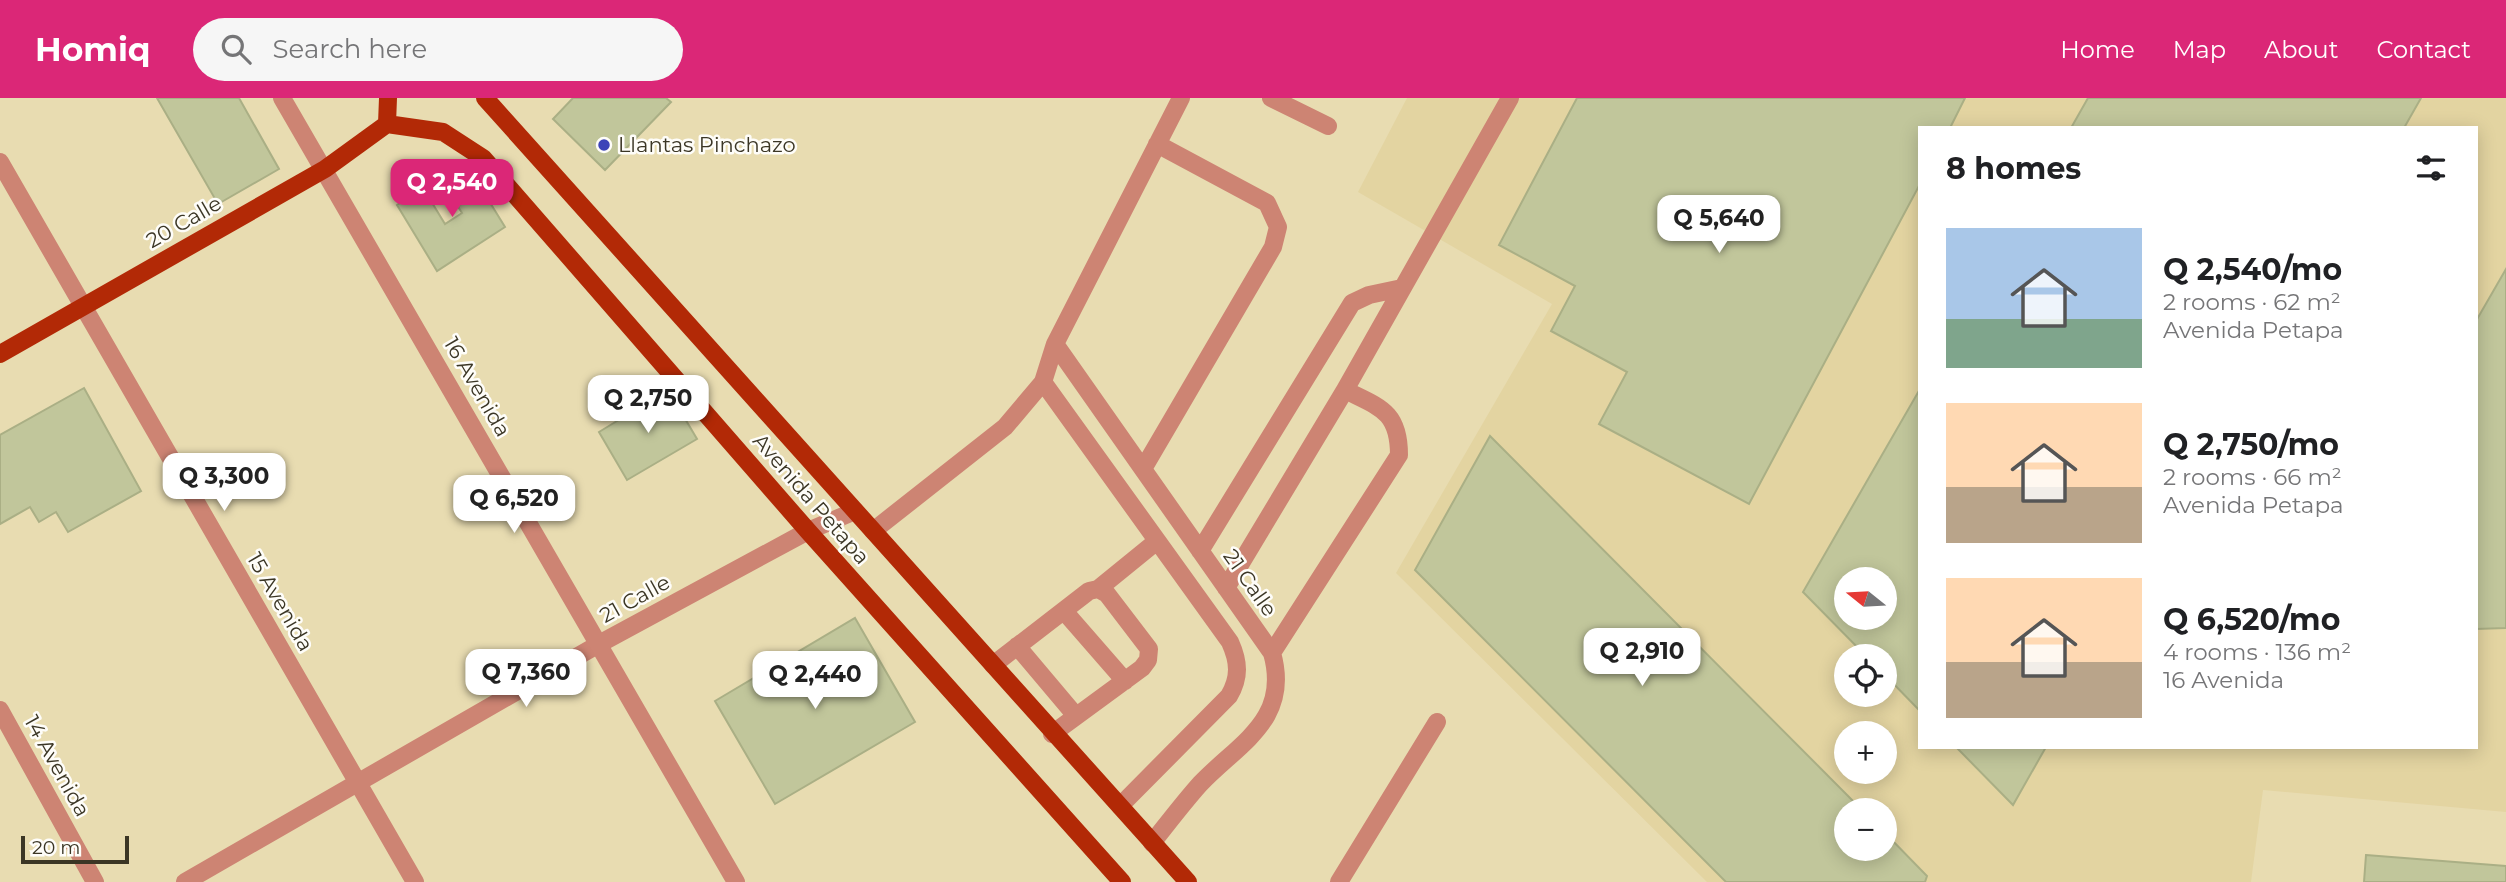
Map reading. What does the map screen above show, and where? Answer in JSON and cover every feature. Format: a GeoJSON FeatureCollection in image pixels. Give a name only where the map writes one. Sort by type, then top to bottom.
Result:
{"type":"FeatureCollection","features":[{"type":"Feature","properties":{"kind":"main road"},"geometry":{"type":"LineString","coordinates":[[387,124],[388,98]]}},
{"type":"Feature","properties":{"kind":"main road","name":"Avenida Petapa"},"geometry":{"type":"LineString","coordinates":[[485,98],[1052,734],[1188,882]]}},
{"type":"Feature","properties":{"kind":"main road","name":"20 Calle"},"geometry":{"type":"LineString","coordinates":[[0,354],[325,169],[387,124]]}},
{"type":"Feature","properties":{"kind":"main road","name":"Avenida Petapa"},"geometry":{"type":"LineString","coordinates":[[387,124],[443,132],[483,158],[808,531],[1122,882]]}},
{"type":"Feature","properties":{"kind":"street","name":"16 Avenida"},"geometry":{"type":"LineString","coordinates":[[282,98],[736,882]]}},
{"type":"Feature","properties":{"kind":"street"},"geometry":{"type":"LineString","coordinates":[[873,531],[1005,427],[1043,382],[1055,344],[1181,98]]}},
{"type":"Feature","properties":{"kind":"street"},"geometry":{"type":"LineString","coordinates":[[1271,98],[1328,126]]}},
{"type":"Feature","properties":{"kind":"street"},"geometry":{"type":"LineString","coordinates":[[1226,587],[1345,390],[1510,98]]}},
{"type":"Feature","properties":{"kind":"street"},"geometry":{"type":"LineString","coordinates":[[1143,469],[1273,247],[1278,227],[1267,202],[1157,144]]}},
{"type":"Feature","properties":{"kind":"street","name":"15 Avenida"},"geometry":{"type":"LineString","coordinates":[[0,162],[415,882]]}},
{"type":"Feature","properties":{"kind":"street"},"geometry":{"type":"LineString","coordinates":[[1200,551],[1352,303],[1369,295],[1402,288]]}},
{"type":"Feature","properties":{"kind":"street","name":"21 Calle"},"geometry":{"type":"LineString","coordinates":[[1055,344],[1272,653],[1277,682],[1270,713],[1260,727],[1200,785],[1152,843]]}},
{"type":"Feature","properties":{"kind":"street"},"geometry":{"type":"LineString","coordinates":[[1043,382],[1230,642],[1238,658],[1238,674],[1228,696],[1120,806]]}},
{"type":"Feature","properties":{"kind":"street"},"geometry":{"type":"LineString","coordinates":[[1272,653],[1399,455],[1399,435],[1388,412],[1345,390]]}},
{"type":"Feature","properties":{"kind":"street","name":"21 Calle"},"geometry":{"type":"LineString","coordinates":[[185,882],[599,645],[808,531],[855,511]]}},
{"type":"Feature","properties":{"kind":"street"},"geometry":{"type":"LineString","coordinates":[[993,665],[1089,592],[1097,589],[1157,541]]}},
{"type":"Feature","properties":{"kind":"street"},"geometry":{"type":"LineString","coordinates":[[1052,734],[1142,668],[1149,649],[1107,594],[1097,589]]}},
{"type":"Feature","properties":{"kind":"street"},"geometry":{"type":"LineString","coordinates":[[1064,611],[1125,681]]}},
{"type":"Feature","properties":{"kind":"street"},"geometry":{"type":"LineString","coordinates":[[1017,646],[1076,716]]}},
{"type":"Feature","properties":{"kind":"street","name":"14 Avenida"},"geometry":{"type":"LineString","coordinates":[[0,710],[95,882]]}},
{"type":"Feature","properties":{"kind":"street"},"geometry":{"type":"LineString","coordinates":[[1339,882],[1437,722]]}},
{"type":"Feature","properties":{"kind":"shaded area"},"geometry":{"type":"Polygon","coordinates":[[[1407,98],[2506,98],[2506,812],[2263,790],[2251,882],[1707,882],[1396,573],[1552,304],[1358,192],[1407,98]]]}},
{"type":"Feature","properties":{"kind":"building"},"geometry":{"type":"Polygon","coordinates":[[[157,98],[239,98],[279,169],[218,204],[157,98]]]}},
{"type":"Feature","properties":{"kind":"building","name":"Llantas Pinchazo"},"geometry":{"type":"Polygon","coordinates":[[[573,98],[666,98],[671,102],[605,170],[553,119],[573,98]]]}},
{"type":"Feature","properties":{"kind":"building"},"geometry":{"type":"Polygon","coordinates":[[[1577,98],[1965,98],[1951,126],[1918,126],[1918,188],[1749,504],[1599,424],[1627,372],[1551,331],[1575,286],[1499,245],[1577,98]]]}},
{"type":"Feature","properties":{"kind":"building"},"geometry":{"type":"Polygon","coordinates":[[[2088,98],[2421,98],[2405,126],[2072,126],[2088,98]]]}},
{"type":"Feature","properties":{"kind":"building"},"geometry":{"type":"Polygon","coordinates":[[[465,162],[505,227],[437,271],[397,205],[423,188],[445,224],[462,213],[440,178],[465,162]]]}},
{"type":"Feature","properties":{"kind":"building"},"geometry":{"type":"Polygon","coordinates":[[[2506,269],[2506,628],[2478,629],[2478,318],[2506,269]]]}},
{"type":"Feature","properties":{"kind":"building"},"geometry":{"type":"Polygon","coordinates":[[[84,388],[141,491],[68,532],[56,512],[39,522],[30,507],[0,524],[0,435],[84,388]]]}},
{"type":"Feature","properties":{"kind":"building"},"geometry":{"type":"Polygon","coordinates":[[[668,390],[697,439],[627,480],[599,432],[668,390]]]}},
{"type":"Feature","properties":{"kind":"building"},"geometry":{"type":"Polygon","coordinates":[[[1918,392],[1918,709],[1897,687],[1897,644],[1854,644],[1840,630],[1897,630],[1897,567],[1834,567],[1834,623],[1803,592],[1918,392]]]}},
{"type":"Feature","properties":{"kind":"building"},"geometry":{"type":"Polygon","coordinates":[[[1490,436],[1850,798],[1834,798],[1834,861],[1897,861],[1897,845],[1927,876],[1925,882],[1726,882],[1415,570],[1490,436]]]}},
{"type":"Feature","properties":{"kind":"building"},"geometry":{"type":"Polygon","coordinates":[[[855,618],[915,722],[775,804],[715,701],[855,618]]]}},
{"type":"Feature","properties":{"kind":"building"},"geometry":{"type":"Polygon","coordinates":[[[1958,749],[2045,749],[2013,805],[1958,749]]]}},
{"type":"Feature","properties":{"kind":"building"},"geometry":{"type":"Polygon","coordinates":[[[2366,855],[2506,866],[2506,882],[2364,882],[2366,855]]]}},
{"type":"Feature","properties":{"kind":"place","name":"Llantas Pinchazo"},"geometry":{"type":"Point","coordinates":[604,145]}}]}
